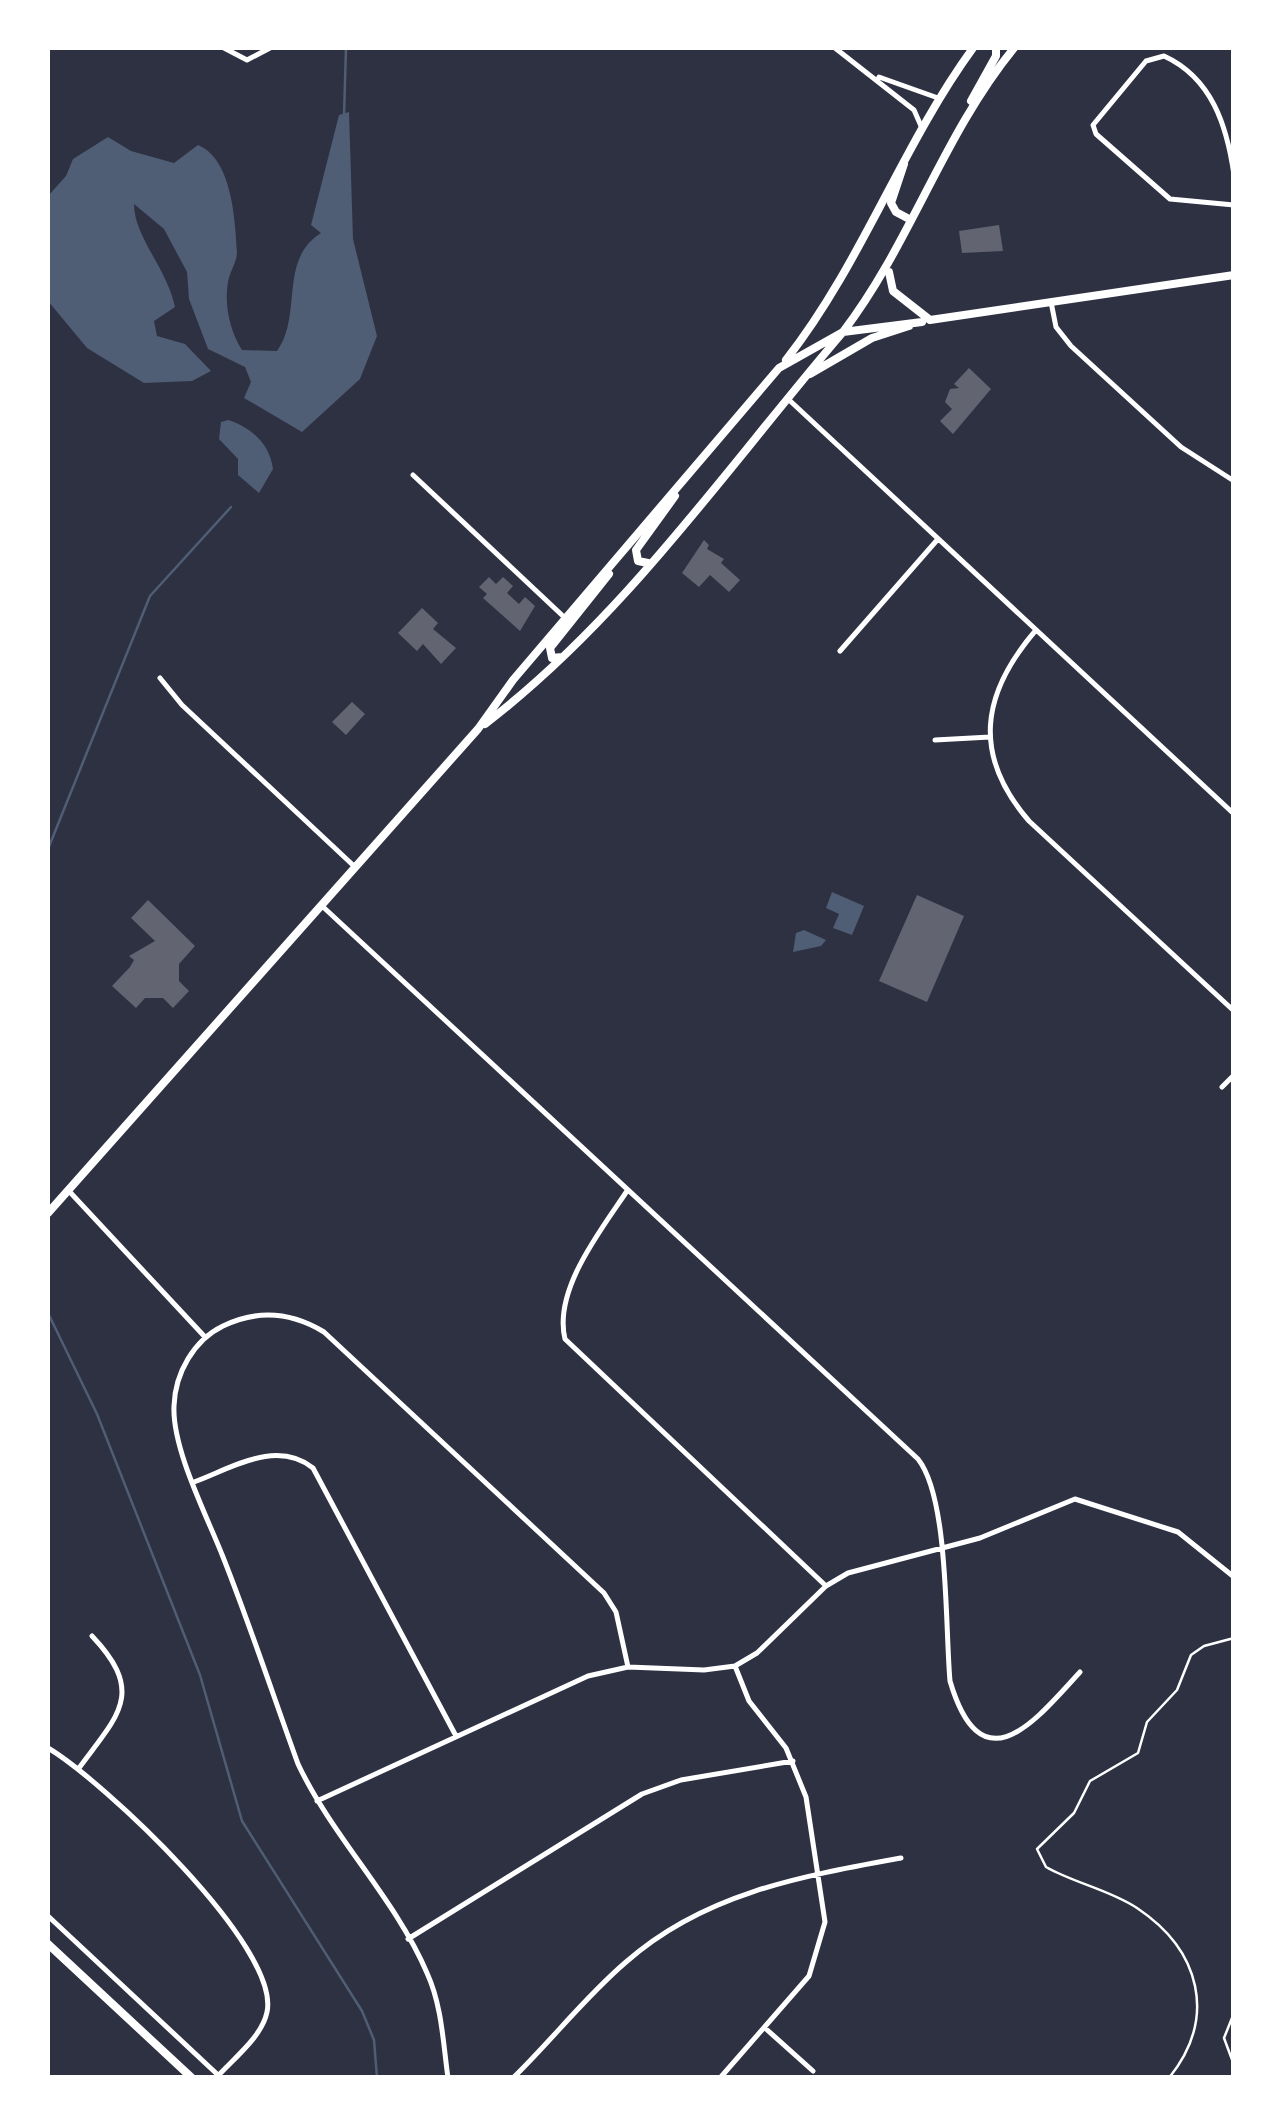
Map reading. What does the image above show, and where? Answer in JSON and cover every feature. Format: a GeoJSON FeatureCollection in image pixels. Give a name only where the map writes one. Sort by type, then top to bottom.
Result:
{"type":"FeatureCollection","features":[{"type":"Feature","properties":{"kind":"main road"},"geometry":{"type":"LineString","coordinates":[[48,1213],[478,729],[779,368],[841,284],[921,126],[973,48]]}},
{"type":"Feature","properties":{"kind":"main road"},"geometry":{"type":"LineString","coordinates":[[970,106],[976,87],[996,56],[996,48]]}},
{"type":"Feature","properties":{"kind":"main road"},"geometry":{"type":"LineString","coordinates":[[478,729],[566,656],[843,332],[890,262],[970,106],[1014,48]]}},
{"type":"Feature","properties":{"kind":"main road"},"geometry":{"type":"LineString","coordinates":[[903,160],[902,176],[891,203],[896,212],[911,220]]}},
{"type":"Feature","properties":{"kind":"main road"},"geometry":{"type":"LineString","coordinates":[[890,262],[888,279],[893,291],[926,321]]}},
{"type":"Feature","properties":{"kind":"main road"},"geometry":{"type":"LineString","coordinates":[[779,368],[843,332],[1234,275]]}},
{"type":"Feature","properties":{"kind":"main road"},"geometry":{"type":"LineString","coordinates":[[802,380],[872,338],[926,321]]}},
{"type":"Feature","properties":{"kind":"main road"},"geometry":{"type":"LineString","coordinates":[[648,563],[638,561],[636,550],[669,509],[681,484]]}},
{"type":"Feature","properties":{"kind":"main road"},"geometry":{"type":"LineString","coordinates":[[566,656],[555,659],[549,652],[595,597],[612,566]]}},
{"type":"Feature","properties":{"kind":"main road"},"geometry":{"type":"LineString","coordinates":[[48,1944],[192,2078]]}},
{"type":"Feature","properties":{"kind":"street"},"geometry":{"type":"LineString","coordinates":[[224,48],[247,60],[270,48]]}},
{"type":"Feature","properties":{"kind":"street"},"geometry":{"type":"LineString","coordinates":[[836,48],[914,110],[921,126]]}},
{"type":"Feature","properties":{"kind":"street"},"geometry":{"type":"LineString","coordinates":[[1234,174],[1224,120],[1212,98],[1176,62],[1164,56],[1146,61],[1093,124],[1096,134],[1170,200],[1234,205]]}},
{"type":"Feature","properties":{"kind":"street"},"geometry":{"type":"LineString","coordinates":[[876,76],[938,98]]}},
{"type":"Feature","properties":{"kind":"street"},"geometry":{"type":"LineString","coordinates":[[1052,302],[1056,327],[1072,346],[1181,447],[1234,481]]}},
{"type":"Feature","properties":{"kind":"street"},"geometry":{"type":"LineString","coordinates":[[787,398],[1234,814]]}},
{"type":"Feature","properties":{"kind":"street"},"geometry":{"type":"LineString","coordinates":[[414,475],[566,619]]}},
{"type":"Feature","properties":{"kind":"street"},"geometry":{"type":"LineString","coordinates":[[840,651],[938,538]]}},
{"type":"Feature","properties":{"kind":"street"},"geometry":{"type":"LineString","coordinates":[[1036,630],[998,684],[990,737],[996,772],[1029,821],[1234,1011]]}},
{"type":"Feature","properties":{"kind":"street"},"geometry":{"type":"LineString","coordinates":[[160,678],[182,705],[355,868]]}},
{"type":"Feature","properties":{"kind":"street"},"geometry":{"type":"LineString","coordinates":[[935,740],[990,737]]}},
{"type":"Feature","properties":{"kind":"street"},"geometry":{"type":"LineString","coordinates":[[321,905],[918,1458],[937,1496],[950,1681],[955,1700],[974,1728],[998,1737],[1026,1730],[1080,1672]]}},
{"type":"Feature","properties":{"kind":"street"},"geometry":{"type":"LineString","coordinates":[[1222,1088],[1234,1075]]}},
{"type":"Feature","properties":{"kind":"street"},"geometry":{"type":"LineString","coordinates":[[68,1190],[205,1337]]}},
{"type":"Feature","properties":{"kind":"street"},"geometry":{"type":"LineString","coordinates":[[628,1191],[605,1223],[567,1298],[562,1326],[565,1340],[826,1586]]}},
{"type":"Feature","properties":{"kind":"street"},"geometry":{"type":"LineString","coordinates":[[448,2078],[434,1990],[408,1939],[317,1801],[298,1764],[194,1482],[174,1417],[174,1402],[182,1370],[205,1337],[229,1323],[266,1314],[299,1319],[324,1332],[604,1593],[616,1612],[628,1667]]}},
{"type":"Feature","properties":{"kind":"street"},"geometry":{"type":"LineString","coordinates":[[194,1482],[267,1455],[292,1456],[313,1468],[456,1736]]}},
{"type":"Feature","properties":{"kind":"street"},"geometry":{"type":"LineString","coordinates":[[317,1801],[588,1676],[628,1667],[704,1670],[736,1666],[771,1641],[826,1586],[866,1566],[940,1548],[1083,1499],[1178,1532],[1234,1577]]}},
{"type":"Feature","properties":{"kind":"street"},"geometry":{"type":"LineString","coordinates":[[79,1768],[122,1707],[125,1688],[109,1653],[92,1636]]}},
{"type":"Feature","properties":{"kind":"street"},"geometry":{"type":"LineString","coordinates":[[720,2078],[802,1985],[818,1958],[826,1922],[806,1797],[792,1761],[745,1695],[736,1666]]}},
{"type":"Feature","properties":{"kind":"street"},"geometry":{"type":"LineString","coordinates":[[48,1748],[79,1768],[177,1860],[226,1922],[264,1982],[268,1994],[264,2024],[217,2076],[48,1916]]}},
{"type":"Feature","properties":{"kind":"street"},"geometry":{"type":"LineString","coordinates":[[408,1939],[642,1794],[681,1780],[792,1761]]}},
{"type":"Feature","properties":{"kind":"street"},"geometry":{"type":"LineString","coordinates":[[513,2078],[606,1980],[652,1941],[744,1892],[820,1872],[902,1858]]}},
{"type":"Feature","properties":{"kind":"street"},"geometry":{"type":"LineString","coordinates":[[764,2028],[813,2071]]}},
{"type":"Feature","properties":{"kind":"path"},"geometry":{"type":"LineString","coordinates":[[1169,2078],[1185,2056],[1199,2018],[1198,1987],[1188,1959],[1140,1910],[1046,1867],[1037,1849],[1074,1814],[1090,1781],[1138,1753],[1147,1722],[1177,1690],[1192,1655],[1204,1646],[1234,1638]]}},
{"type":"Feature","properties":{"kind":"path"},"geometry":{"type":"LineString","coordinates":[[1234,2013],[1225,2028],[1224,2045],[1234,2065]]}},
{"type":"Feature","properties":{"kind":"water"},"geometry":{"type":"Polygon","coordinates":[[[349,112],[353,239],[377,336],[360,379],[302,432],[244,398],[251,382],[245,367],[208,349],[189,299],[187,272],[164,229],[134,204],[139,229],[175,307],[154,321],[157,336],[185,344],[211,371],[192,381],[144,383],[87,348],[48,301],[48,196],[66,176],[73,159],[108,137],[131,151],[174,163],[198,145],[218,163],[233,207],[237,252],[227,300],[234,335],[242,350],[277,351],[289,321],[300,258],[321,233],[311,225],[339,115],[349,112]]]}},
{"type":"Feature","properties":{"kind":"water"},"geometry":{"type":"Polygon","coordinates":[[[228,420],[252,432],[268,452],[273,469],[259,493],[238,475],[238,459],[219,439],[221,422],[228,420]]]}},
{"type":"Feature","properties":{"kind":"water"},"geometry":{"type":"Polygon","coordinates":[[[832,892],[864,906],[852,935],[833,928],[839,914],[826,908],[832,892]]]}},
{"type":"Feature","properties":{"kind":"water"},"geometry":{"type":"Polygon","coordinates":[[[804,930],[826,940],[821,946],[793,952],[796,933],[804,930]]]}},
{"type":"Feature","properties":{"kind":"building"},"geometry":{"type":"Polygon","coordinates":[[[999,225],[1003,251],[962,253],[959,231],[999,225]]]}},
{"type":"Feature","properties":{"kind":"building"},"geometry":{"type":"Polygon","coordinates":[[[969,368],[991,389],[953,434],[940,421],[952,409],[945,402],[950,389],[959,388],[954,384],[969,368]]]}},
{"type":"Feature","properties":{"kind":"building"},"geometry":{"type":"Polygon","coordinates":[[[704,540],[709,545],[707,549],[724,559],[721,563],[740,580],[729,592],[710,575],[699,587],[682,573],[704,540]]]}},
{"type":"Feature","properties":{"kind":"building"},"geometry":{"type":"Polygon","coordinates":[[[489,577],[496,584],[503,577],[513,586],[507,593],[519,604],[525,597],[535,606],[520,631],[483,598],[487,594],[479,587],[489,577]]]}},
{"type":"Feature","properties":{"kind":"building"},"geometry":{"type":"Polygon","coordinates":[[[422,608],[438,623],[433,629],[456,648],[441,664],[423,644],[417,651],[398,633],[422,608]]]}},
{"type":"Feature","properties":{"kind":"building"},"geometry":{"type":"Polygon","coordinates":[[[352,702],[365,714],[346,735],[332,722],[352,702]]]}},
{"type":"Feature","properties":{"kind":"building"},"geometry":{"type":"Polygon","coordinates":[[[917,895],[964,916],[927,1002],[879,981],[917,895]]]}},
{"type":"Feature","properties":{"kind":"building"},"geometry":{"type":"Polygon","coordinates":[[[148,900],[195,946],[179,964],[179,981],[189,991],[173,1008],[163,998],[145,998],[136,1008],[112,986],[134,960],[129,956],[155,941],[131,918],[148,900]]]}},
{"type":"Feature","properties":{"kind":"waterway"},"geometry":{"type":"LineString","coordinates":[[344,116],[346,48]]}},
{"type":"Feature","properties":{"kind":"waterway"},"geometry":{"type":"LineString","coordinates":[[48,849],[150,596],[231,507]]}},
{"type":"Feature","properties":{"kind":"waterway"},"geometry":{"type":"LineString","coordinates":[[48,1313],[97,1414],[200,1675],[242,1821],[362,2011],[374,2040],[377,2078]]}}]}
